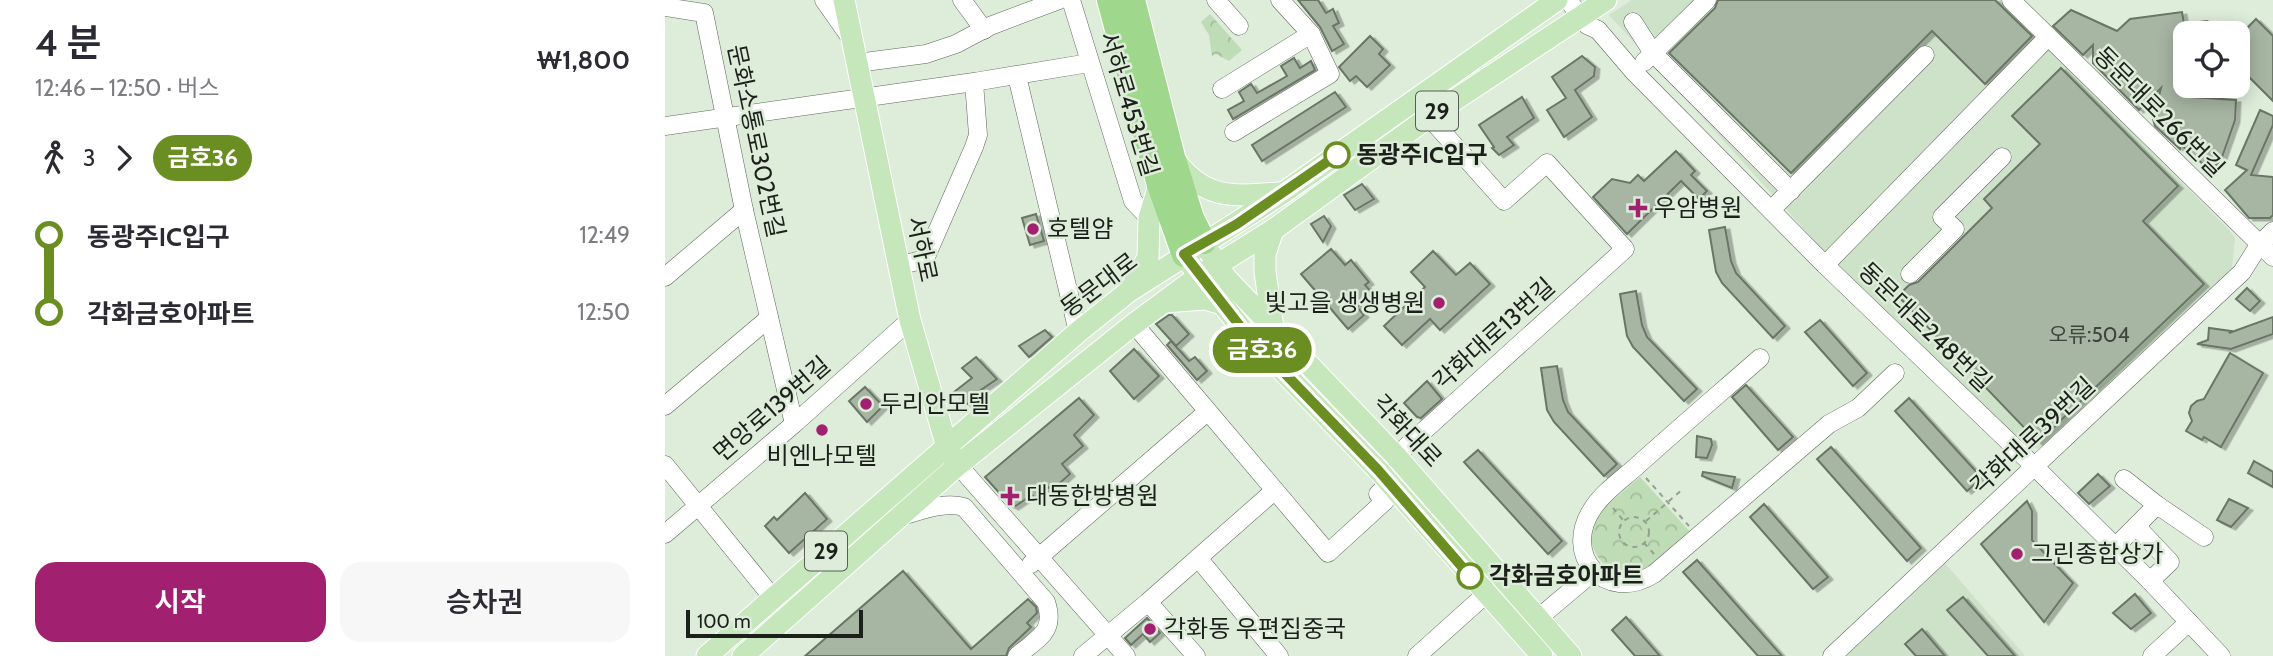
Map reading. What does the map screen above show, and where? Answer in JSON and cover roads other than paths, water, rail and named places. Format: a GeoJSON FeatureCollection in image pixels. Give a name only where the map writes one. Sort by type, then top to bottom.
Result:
{"type":"FeatureCollection","features":[{"type":"Feature","properties":{"kind":"highway"},"geometry":{"type":"LineString","coordinates":[[1109,0],[1159,185],[1194,248]]}},
{"type":"Feature","properties":{"kind":"highway"},"geometry":{"type":"LineString","coordinates":[[1133,0],[1173,157],[1192,218],[1194,248]]}},
{"type":"Feature","properties":{"kind":"main road","name":"서하로"},"geometry":{"type":"LineString","coordinates":[[844,0],[910,320],[952,456]]}},
{"type":"Feature","properties":{"kind":"main road","name":"동문대로"},"geometry":{"type":"LineString","coordinates":[[743,656],[765,647],[901,516],[952,456],[1078,332],[1129,292],[1283,193],[1557,0]]}},
{"type":"Feature","properties":{"kind":"main road","name":"동문대로"},"geometry":{"type":"LineString","coordinates":[[706,656],[773,598],[952,456],[1199,276],[1273,230],[1587,5]]}},
{"type":"Feature","properties":{"kind":"main road"},"geometry":{"type":"LineString","coordinates":[[1173,157],[1197,185],[1215,192],[1231,196],[1283,193]]}},
{"type":"Feature","properties":{"kind":"main road"},"geometry":{"type":"LineString","coordinates":[[1129,292],[1148,257],[1149,218],[1159,185]]}},
{"type":"Feature","properties":{"kind":"main road"},"geometry":{"type":"LineString","coordinates":[[1273,230],[1265,254],[1265,272],[1273,328]]}},
{"type":"Feature","properties":{"kind":"main road","name":"각화대로"},"geometry":{"type":"LineString","coordinates":[[1194,248],[1217,264],[1226,278],[1396,456],[1530,625],[1542,656]]}},
{"type":"Feature","properties":{"kind":"main road","name":"각화대로"},"geometry":{"type":"LineString","coordinates":[[1194,248],[1199,276],[1243,330],[1389,483],[1486,594],[1571,656]]}},
{"type":"Feature","properties":{"kind":"main road"},"geometry":{"type":"LineString","coordinates":[[1164,302],[1205,299],[1222,304]]}},
{"type":"Feature","properties":{"kind":"street"},"geometry":{"type":"LineString","coordinates":[[824,0],[852,39]]}},
{"type":"Feature","properties":{"kind":"street"},"geometry":{"type":"LineString","coordinates":[[852,39],[855,0]]}},
{"type":"Feature","properties":{"kind":"street"},"geometry":{"type":"LineString","coordinates":[[962,0],[984,30]]}},
{"type":"Feature","properties":{"kind":"street"},"geometry":{"type":"LineString","coordinates":[[857,63],[926,54],[956,44],[1003,20],[1059,0]]}},
{"type":"Feature","properties":{"kind":"street","name":"서하로453번길"},"geometry":{"type":"LineString","coordinates":[[1071,0],[1133,201],[1149,218]]}},
{"type":"Feature","properties":{"kind":"street"},"geometry":{"type":"LineString","coordinates":[[1216,0],[1239,26]]}},
{"type":"Feature","properties":{"kind":"street"},"geometry":{"type":"LineString","coordinates":[[1234,132],[1330,74],[1311,34],[1280,0]]}},
{"type":"Feature","properties":{"kind":"street"},"geometry":{"type":"LineString","coordinates":[[1634,72],[1707,0]]}},
{"type":"Feature","properties":{"kind":"street","name":"동문대로266번길"},"geometry":{"type":"LineString","coordinates":[[2011,0],[2273,257]]}},
{"type":"Feature","properties":{"kind":"street","name":"동문대로248번길"},"geometry":{"type":"LineString","coordinates":[[1587,5],[1587,25],[1598,30],[1634,72],[1825,265],[2035,467],[2221,656]]}},
{"type":"Feature","properties":{"kind":"street","name":"문화소통로302번길"},"geometry":{"type":"LineString","coordinates":[[665,7],[703,13],[744,210],[794,424]]}},
{"type":"Feature","properties":{"kind":"street"},"geometry":{"type":"LineString","coordinates":[[1633,22],[1653,54],[1791,191]]}},
{"type":"Feature","properties":{"kind":"street"},"geometry":{"type":"LineString","coordinates":[[1222,89],[1311,34]]}},
{"type":"Feature","properties":{"kind":"street"},"geometry":{"type":"LineString","coordinates":[[1825,265],[2048,37]]}},
{"type":"Feature","properties":{"kind":"street"},"geometry":{"type":"LineString","coordinates":[[1771,210],[1924,55]]}},
{"type":"Feature","properties":{"kind":"street"},"geometry":{"type":"LineString","coordinates":[[665,126],[1089,63]]}},
{"type":"Feature","properties":{"kind":"street"},"geometry":{"type":"LineString","coordinates":[[1017,75],[1078,332]]}},
{"type":"Feature","properties":{"kind":"street"},"geometry":{"type":"LineString","coordinates":[[898,266],[925,259],[974,147],[978,135],[974,82]]}},
{"type":"Feature","properties":{"kind":"street","name":"각화대로13번길"},"geometry":{"type":"LineString","coordinates":[[1396,456],[1625,249],[1547,163],[1504,201],[1429,117]]}},
{"type":"Feature","properties":{"kind":"street"},"geometry":{"type":"LineString","coordinates":[[1910,274],[1955,229],[1942,217],[2002,157]]}},
{"type":"Feature","properties":{"kind":"street"},"geometry":{"type":"LineString","coordinates":[[665,277],[744,210]]}},
{"type":"Feature","properties":{"kind":"street","name":"각화대로39번길"},"geometry":{"type":"LineString","coordinates":[[1832,656],[2242,272],[2259,245],[2273,231]]}},
{"type":"Feature","properties":{"kind":"street"},"geometry":{"type":"LineString","coordinates":[[665,406],[769,318]]}},
{"type":"Feature","properties":{"kind":"street","name":"면앙로139번길"},"geometry":{"type":"LineString","coordinates":[[665,534],[910,320]]}},
{"type":"Feature","properties":{"kind":"street"},"geometry":{"type":"LineString","coordinates":[[1134,324],[1328,553],[1385,501],[1378,494],[1389,483]]}},
{"type":"Feature","properties":{"kind":"street"},"geometry":{"type":"LineString","coordinates":[[1760,358],[1603,496],[1593,508],[1584,534],[1584,557],[1593,572],[1610,581],[1640,582],[1654,574],[1829,424],[1858,408],[1895,373]]}},
{"type":"Feature","properties":{"kind":"street"},"geometry":{"type":"LineString","coordinates":[[1020,572],[1207,412]]}},
{"type":"Feature","properties":{"kind":"street"},"geometry":{"type":"LineString","coordinates":[[952,456],[1126,656]]}},
{"type":"Feature","properties":{"kind":"street"},"geometry":{"type":"LineString","coordinates":[[665,465],[773,598]]}},
{"type":"Feature","properties":{"kind":"street"},"geometry":{"type":"LineString","coordinates":[[2124,479],[2204,537]]}},
{"type":"Feature","properties":{"kind":"street"},"geometry":{"type":"LineString","coordinates":[[1083,656],[1274,491]]}},
{"type":"Feature","properties":{"kind":"street"},"geometry":{"type":"LineString","coordinates":[[901,516],[942,505],[956,504],[964,507],[1057,617],[1059,624],[1054,632],[1026,656]]}},
{"type":"Feature","properties":{"kind":"street"},"geometry":{"type":"LineString","coordinates":[[2115,547],[2157,505]]}},
{"type":"Feature","properties":{"kind":"street"},"geometry":{"type":"LineString","coordinates":[[2136,526],[2170,562],[2150,581]]}},
{"type":"Feature","properties":{"kind":"street"},"geometry":{"type":"LineString","coordinates":[[1198,558],[1279,656]]}},
{"type":"Feature","properties":{"kind":"street"},"geometry":{"type":"LineString","coordinates":[[1530,625],[1593,572]]}},
{"type":"Feature","properties":{"kind":"street"},"geometry":{"type":"LineString","coordinates":[[1417,656],[1486,594]]}},
{"type":"Feature","properties":{"kind":"street"},"geometry":{"type":"LineString","coordinates":[[1017,656],[1049,625],[1051,616],[1046,602]]}},
{"type":"Feature","properties":{"kind":"street"},"geometry":{"type":"LineString","coordinates":[[1148,602],[1194,654]]}},
{"type":"Feature","properties":{"kind":"street"},"geometry":{"type":"LineString","coordinates":[[2152,656],[2189,622]]}},
{"type":"Feature","properties":{"kind":"place","name":"동광주IC입구"},"geometry":{"type":"Point","coordinates":[1337,155]}},
{"type":"Feature","properties":{"kind":"place","name":"우암병원"},"geometry":{"type":"Point","coordinates":[1638,208]}},
{"type":"Feature","properties":{"kind":"place","name":"호텔얌"},"geometry":{"type":"Point","coordinates":[1033,229]}},
{"type":"Feature","properties":{"kind":"place","name":"빛고을 생생병원"},"geometry":{"type":"Point","coordinates":[1439,303]}},
{"type":"Feature","properties":{"kind":"place","name":"두리안모텔"},"geometry":{"type":"Point","coordinates":[866,404]}},
{"type":"Feature","properties":{"kind":"place","name":"비엔나모텔"},"geometry":{"type":"Point","coordinates":[822,430]}},
{"type":"Feature","properties":{"kind":"place","name":"대동한방병원"},"geometry":{"type":"Point","coordinates":[1010,496]}},
{"type":"Feature","properties":{"kind":"place","name":"그린종합상가"},"geometry":{"type":"Point","coordinates":[2017,554]}},
{"type":"Feature","properties":{"kind":"place","name":"각화금호아파트"},"geometry":{"type":"Point","coordinates":[1470,576]}},
{"type":"Feature","properties":{"kind":"place","name":"각화동 우편집중국"},"geometry":{"type":"Point","coordinates":[1150,629]}}]}
